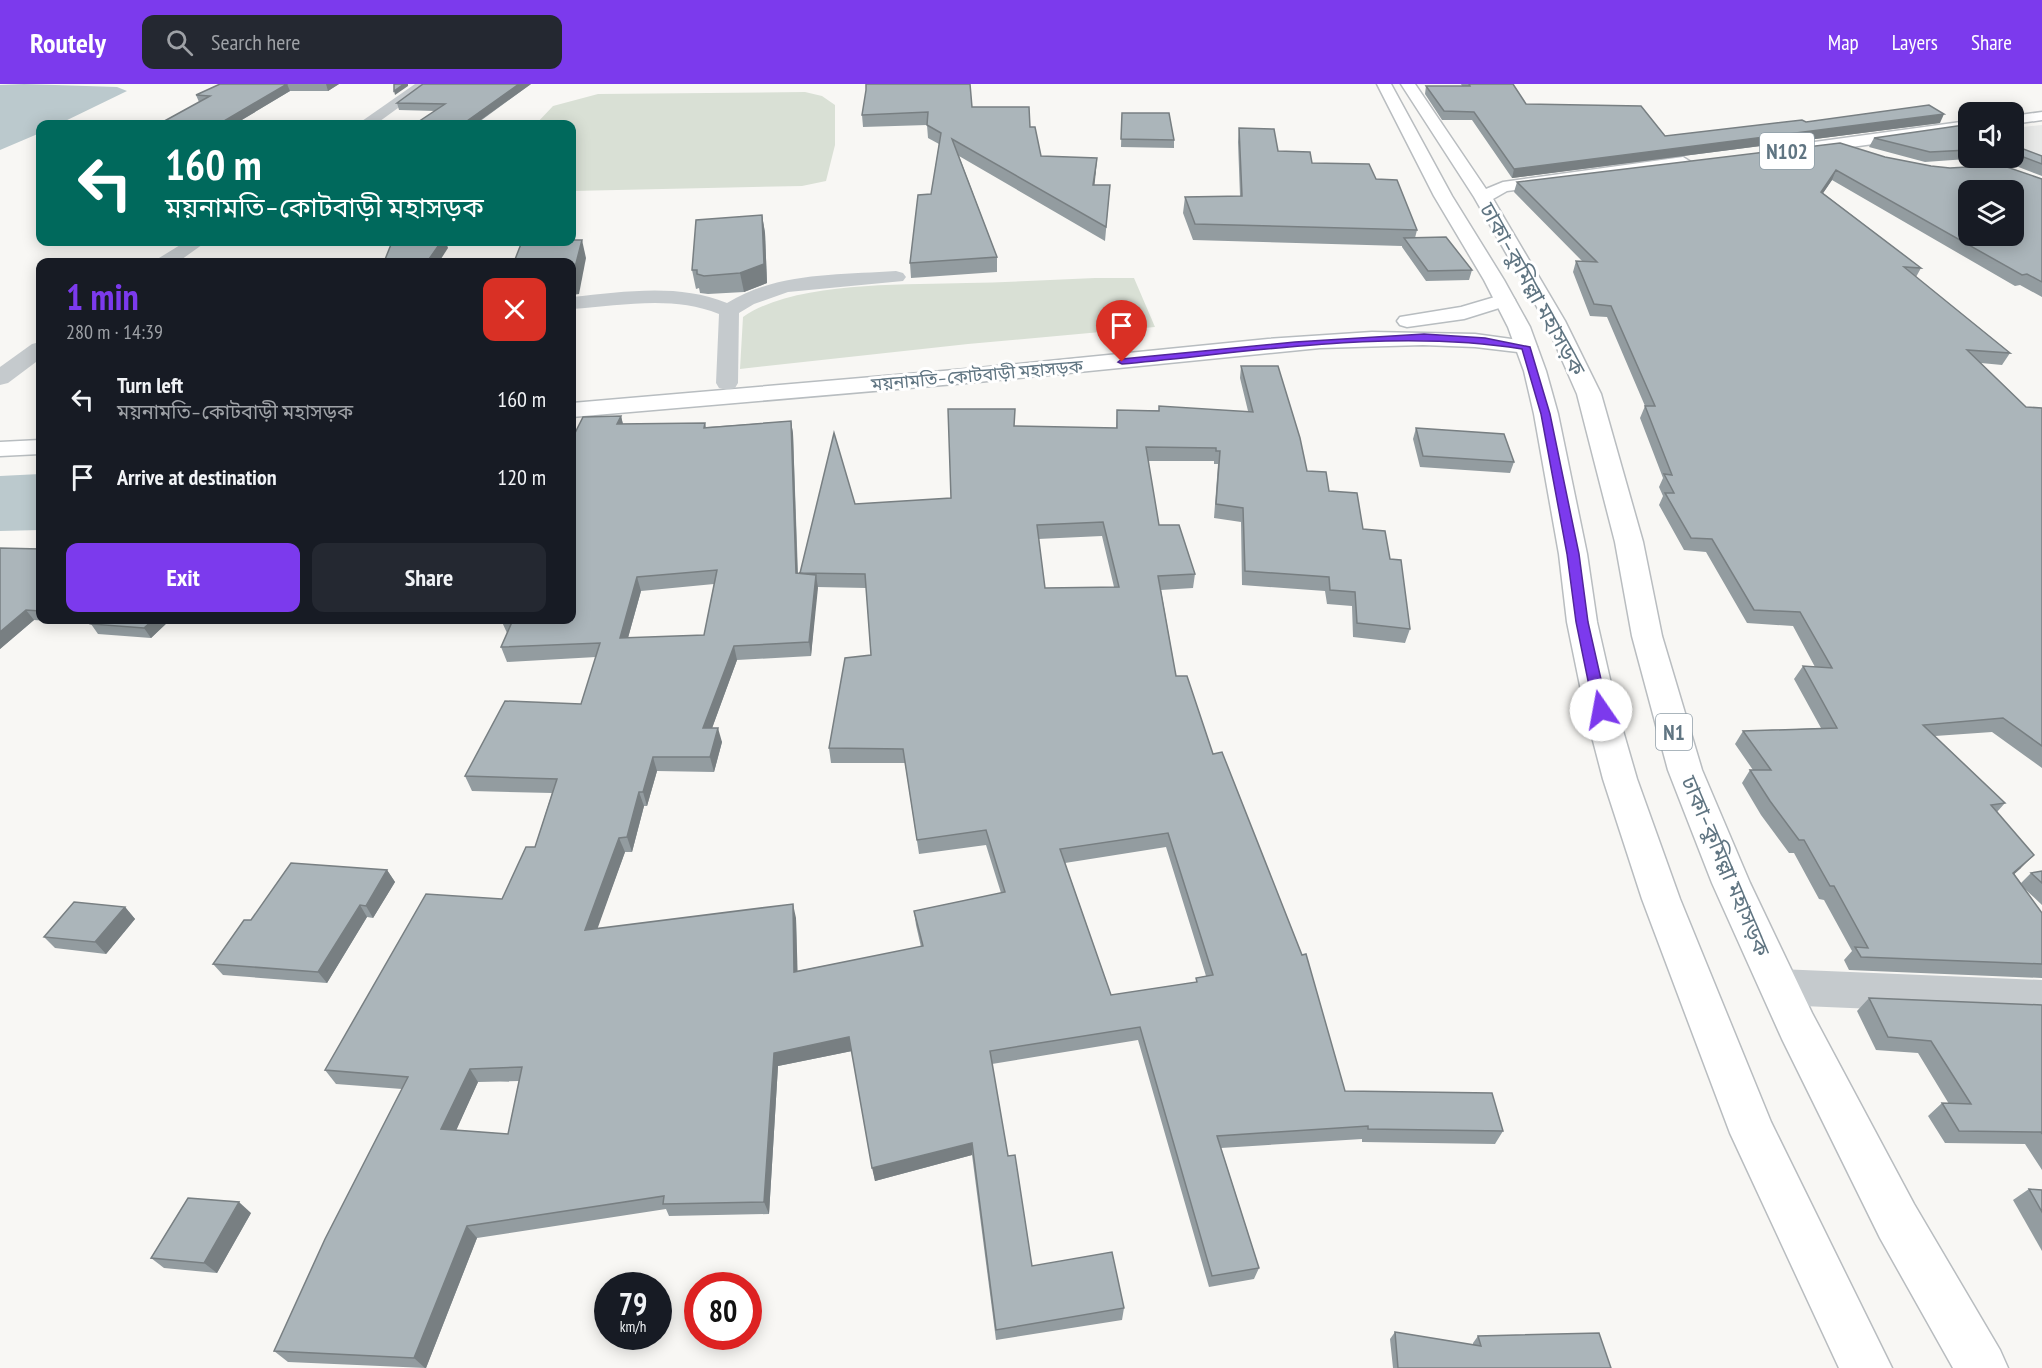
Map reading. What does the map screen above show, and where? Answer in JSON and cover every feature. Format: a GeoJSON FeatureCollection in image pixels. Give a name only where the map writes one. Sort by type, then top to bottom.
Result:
{"type":"FeatureCollection","features":[{"type":"Feature","properties":{"kind":"main road","name":"ঢাকা–কুমিল্লা মহাসড়ক"},"geometry":{"type":"LineString","coordinates":[[1384,84],[1443,196],[1505,300],[1526,347],[1546,414],[1573,554],[1582,622],[1601,710],[1624,790],[1661,899],[1753,1133],[1866,1368]]}},
{"type":"Feature","properties":{"kind":"main road","name":"ঢাকা–কুমিল্লা মহাসড়ক"},"geometry":{"type":"LineString","coordinates":[[1408,84],[1477,174],[1555,321],[1589,394],[1629,542],[1647,636],[1685,770],[1731,883],[1797,1026],[1897,1221],[1982,1368]]}},
{"type":"Feature","properties":{"kind":"main road"},"geometry":{"type":"LineString","coordinates":[[2024,118],[2042,116]]}},
{"type":"Feature","properties":{"kind":"main road","name":"N102"},"geometry":{"type":"LineString","coordinates":[[1779,152],[1958,127]]}},
{"type":"Feature","properties":{"kind":"main road"},"geometry":{"type":"LineString","coordinates":[[1477,174],[1517,175],[1606,171],[1698,161]]}},
{"type":"Feature","properties":{"kind":"main road"},"geometry":{"type":"LineString","coordinates":[[1477,174],[1503,187],[1606,171]]}},
{"type":"Feature","properties":{"kind":"main road"},"geometry":{"type":"LineString","coordinates":[[1477,174],[1517,175]]}},
{"type":"Feature","properties":{"kind":"main road","name":"ময়নামতি–কোটবাড়ী মহাসড়ক"},"geometry":{"type":"LineString","coordinates":[[576,397],[1412,320],[1464,313],[1505,300]]}},
{"type":"Feature","properties":{"kind":"main road","name":"ময়নামতি–কোটবাড়ী মহাসড়ক"},"geometry":{"type":"LineString","coordinates":[[576,410],[1305,344],[1424,336],[1485,340],[1526,347]]}},
{"type":"Feature","properties":{"kind":"main road"},"geometry":{"type":"LineString","coordinates":[[0,430],[36,428]]}},
{"type":"Feature","properties":{"kind":"main road"},"geometry":{"type":"LineString","coordinates":[[0,449],[36,447]]}},
{"type":"Feature","properties":{"kind":"street"},"geometry":{"type":"LineString","coordinates":[[373,120],[424,84]]}},
{"type":"Feature","properties":{"kind":"street"},"geometry":{"type":"LineString","coordinates":[[1836,145],[1865,154]]}},
{"type":"Feature","properties":{"kind":"street"},"geometry":{"type":"LineString","coordinates":[[172,258],[191,246]]}},
{"type":"Feature","properties":{"kind":"street"},"geometry":{"type":"LineString","coordinates":[[729,311],[778,288],[896,277]]}},
{"type":"Feature","properties":{"kind":"street"},"geometry":{"type":"LineString","coordinates":[[576,303],[668,297],[706,302],[729,311]]}},
{"type":"Feature","properties":{"kind":"street"},"geometry":{"type":"LineString","coordinates":[[727,383],[729,311]]}},
{"type":"Feature","properties":{"kind":"street"},"geometry":{"type":"LineString","coordinates":[[0,378],[36,353]]}},
{"type":"Feature","properties":{"kind":"street"},"geometry":{"type":"LineString","coordinates":[[1779,987],[2042,998]]}},
{"type":"Feature","properties":{"kind":"shaded area"},"geometry":{"type":"Polygon","coordinates":[[[0,85],[117,87],[127,91],[67,120],[36,120],[36,135],[0,150],[0,85]]]}},
{"type":"Feature","properties":{"kind":"shaded area"},"geometry":{"type":"Polygon","coordinates":[[[805,92],[822,96],[835,105],[835,145],[826,181],[802,186],[576,191],[576,120],[540,120],[553,106],[598,94],[805,92]]]}},
{"type":"Feature","properties":{"kind":"shaded area"},"geometry":{"type":"Polygon","coordinates":[[[2042,125],[2042,167],[2024,160],[2024,127],[2042,125]]]}},
{"type":"Feature","properties":{"kind":"shaded area"},"geometry":{"type":"Polygon","coordinates":[[[1134,278],[1155,327],[968,344],[740,369],[743,317],[765,305],[791,297],[820,291],[882,285],[1134,278]]]}},
{"type":"Feature","properties":{"kind":"shaded area"},"geometry":{"type":"Polygon","coordinates":[[[36,474],[36,530],[0,531],[0,476],[36,474]]]}},
{"type":"Feature","properties":{"kind":"building"},"geometry":{"type":"Polygon","coordinates":[[[220,84],[287,84],[226,120],[166,120],[210,96],[196,95],[220,84]]]}},
{"type":"Feature","properties":{"kind":"building"},"geometry":{"type":"Polygon","coordinates":[[[394,84],[404,84],[394,91],[394,84]]]}},
{"type":"Feature","properties":{"kind":"building"},"geometry":{"type":"Polygon","coordinates":[[[423,84],[519,84],[468,120],[421,120],[445,104],[397,103],[423,84]]]}},
{"type":"Feature","properties":{"kind":"building"},"geometry":{"type":"Polygon","coordinates":[[[866,84],[970,84],[972,107],[1029,107],[1030,127],[1035,127],[1041,156],[1097,158],[1093,185],[1110,185],[1106,227],[952,139],[997,257],[910,263],[918,195],[931,194],[941,133],[927,125],[928,112],[862,115],[866,84]]]}},
{"type":"Feature","properties":{"kind":"building"},"geometry":{"type":"Polygon","coordinates":[[[1469,84],[1513,84],[1526,104],[1641,106],[1665,136],[1802,120],[1806,122],[1929,105],[1944,114],[1514,169],[1474,112],[1444,111],[1426,86],[1470,86],[1469,84]]]}},
{"type":"Feature","properties":{"kind":"building"},"geometry":{"type":"Polygon","coordinates":[[[1122,113],[1169,113],[1174,140],[1121,139],[1122,113]]]}},
{"type":"Feature","properties":{"kind":"building"},"geometry":{"type":"Polygon","coordinates":[[[1958,126],[1958,151],[1930,152],[1874,138],[1958,126]]]}},
{"type":"Feature","properties":{"kind":"building"},"geometry":{"type":"Polygon","coordinates":[[[1239,128],[1274,129],[1278,151],[1310,152],[1312,163],[1369,164],[1376,179],[1397,180],[1417,230],[1195,224],[1185,197],[1242,196],[1239,128]]]}},
{"type":"Feature","properties":{"kind":"building"},"geometry":{"type":"Polygon","coordinates":[[[1840,143],[1885,157],[1931,166],[2010,168],[2042,179],[2042,282],[2027,274],[2022,275],[1971,246],[2024,246],[2024,180],[1958,180],[1958,239],[1836,170],[1821,192],[1921,268],[1904,267],[2010,353],[1967,350],[2026,407],[2042,408],[2042,746],[2003,718],[1923,725],[2005,803],[1991,805],[2034,855],[2013,873],[2042,913],[2042,964],[1861,957],[1855,947],[1868,948],[1834,886],[1830,886],[1804,840],[1799,840],[1750,770],[1771,770],[1743,731],[1837,728],[1803,666],[1832,668],[1800,612],[1754,610],[1712,539],[1691,538],[1665,493],[1674,493],[1664,474],[1672,475],[1645,406],[1655,406],[1611,306],[1594,304],[1576,261],[1597,262],[1517,182],[1840,143]]]}},
{"type":"Feature","properties":{"kind":"building"},"geometry":{"type":"Polygon","coordinates":[[[2024,149],[2042,156],[2042,164],[2024,157],[2024,149]]]}},
{"type":"Feature","properties":{"kind":"building"},"geometry":{"type":"Polygon","coordinates":[[[762,215],[764,264],[740,273],[704,276],[697,274],[697,270],[692,270],[696,220],[762,215]]]}},
{"type":"Feature","properties":{"kind":"building"},"geometry":{"type":"Polygon","coordinates":[[[1446,237],[1472,270],[1428,271],[1404,238],[1446,237]]]}},
{"type":"Feature","properties":{"kind":"building"},"geometry":{"type":"Polygon","coordinates":[[[576,240],[582,240],[576,263],[576,258],[516,258],[520,246],[576,246],[576,240]]]}},
{"type":"Feature","properties":{"kind":"building"},"geometry":{"type":"Polygon","coordinates":[[[390,246],[438,246],[430,258],[386,258],[390,246]]]}},
{"type":"Feature","properties":{"kind":"building"},"geometry":{"type":"Polygon","coordinates":[[[1241,366],[1278,366],[1300,438],[1307,471],[1326,472],[1329,491],[1357,493],[1363,529],[1385,531],[1390,559],[1401,560],[1410,629],[1357,623],[1355,592],[1330,590],[1329,577],[1245,571],[1243,508],[1216,504],[1220,451],[1216,451],[1216,448],[1146,447],[1159,525],[1179,525],[1195,574],[1158,576],[1176,676],[1187,676],[1213,754],[1222,752],[1302,955],[1306,954],[1345,1091],[1492,1093],[1503,1131],[1368,1129],[1368,1126],[1217,1136],[1259,1268],[1212,1276],[1140,1027],[990,1051],[1008,1156],[1015,1155],[1032,1266],[1112,1252],[1124,1308],[996,1330],[972,1143],[872,1168],[849,1037],[774,1053],[764,1202],[663,1204],[664,1196],[467,1226],[414,1358],[274,1351],[325,1239],[408,1077],[325,1070],[426,894],[502,899],[526,847],[535,847],[557,779],[465,776],[505,701],[581,704],[600,643],[501,647],[511,624],[576,624],[576,431],[583,417],[621,416],[617,424],[705,423],[704,428],[791,421],[796,573],[816,575],[809,642],[734,646],[703,728],[718,728],[710,757],[653,757],[643,792],[639,792],[627,837],[619,838],[585,930],[793,904],[794,972],[923,946],[914,911],[1005,892],[986,830],[917,840],[903,749],[829,748],[845,658],[871,655],[865,574],[800,573],[834,433],[855,504],[951,498],[948,409],[1015,409],[1014,426],[1117,428],[1117,410],[1159,411],[1159,406],[1253,412],[1241,366]],[[1103,522],[1037,525],[1045,588],[1119,587],[1103,522]],[[717,570],[637,577],[620,638],[704,635],[717,570]],[[1168,833],[1060,849],[1111,995],[1197,982],[1196,978],[1213,975],[1168,833]],[[522,1067],[470,1069],[441,1129],[508,1134],[522,1067]]]}},
{"type":"Feature","properties":{"kind":"building"},"geometry":{"type":"Polygon","coordinates":[[[1416,428],[1504,434],[1514,462],[1423,456],[1416,428]]]}},
{"type":"Feature","properties":{"kind":"building"},"geometry":{"type":"Polygon","coordinates":[[[0,548],[36,549],[36,611],[26,610],[0,632],[0,548]]]}},
{"type":"Feature","properties":{"kind":"building"},"geometry":{"type":"Polygon","coordinates":[[[91,624],[148,624],[144,628],[91,624]]]}},
{"type":"Feature","properties":{"kind":"building"},"geometry":{"type":"Polygon","coordinates":[[[291,863],[387,870],[366,906],[360,905],[318,972],[213,964],[244,920],[251,920],[291,863]]]}},
{"type":"Feature","properties":{"kind":"building"},"geometry":{"type":"Polygon","coordinates":[[[2042,871],[2042,883],[2031,873],[2042,871]]]}},
{"type":"Feature","properties":{"kind":"building"},"geometry":{"type":"Polygon","coordinates":[[[74,902],[125,907],[95,942],[44,937],[74,902]]]}},
{"type":"Feature","properties":{"kind":"building"},"geometry":{"type":"Polygon","coordinates":[[[1869,998],[2042,1005],[2042,1134],[2041,1132],[1959,1131],[1942,1103],[1971,1104],[1931,1041],[1888,1037],[1869,998]]]}},
{"type":"Feature","properties":{"kind":"building"},"geometry":{"type":"Polygon","coordinates":[[[2029,1189],[2042,1190],[2042,1212],[2029,1189]]]}},
{"type":"Feature","properties":{"kind":"building"},"geometry":{"type":"Polygon","coordinates":[[[188,1198],[239,1202],[204,1263],[151,1258],[188,1198]]]}},
{"type":"Feature","properties":{"kind":"building"},"geometry":{"type":"Polygon","coordinates":[[[1395,1332],[1481,1346],[1478,1336],[1599,1333],[1611,1368],[1398,1368],[1395,1332]]]}},
{"type":"Feature","properties":{"kind":"route"},"geometry":{"type":"LineString","coordinates":[[1122,362],[1295,345],[1424,336],[1485,340],[1526,347],[1546,414],[1573,554],[1582,622],[1601,710]]}}]}
